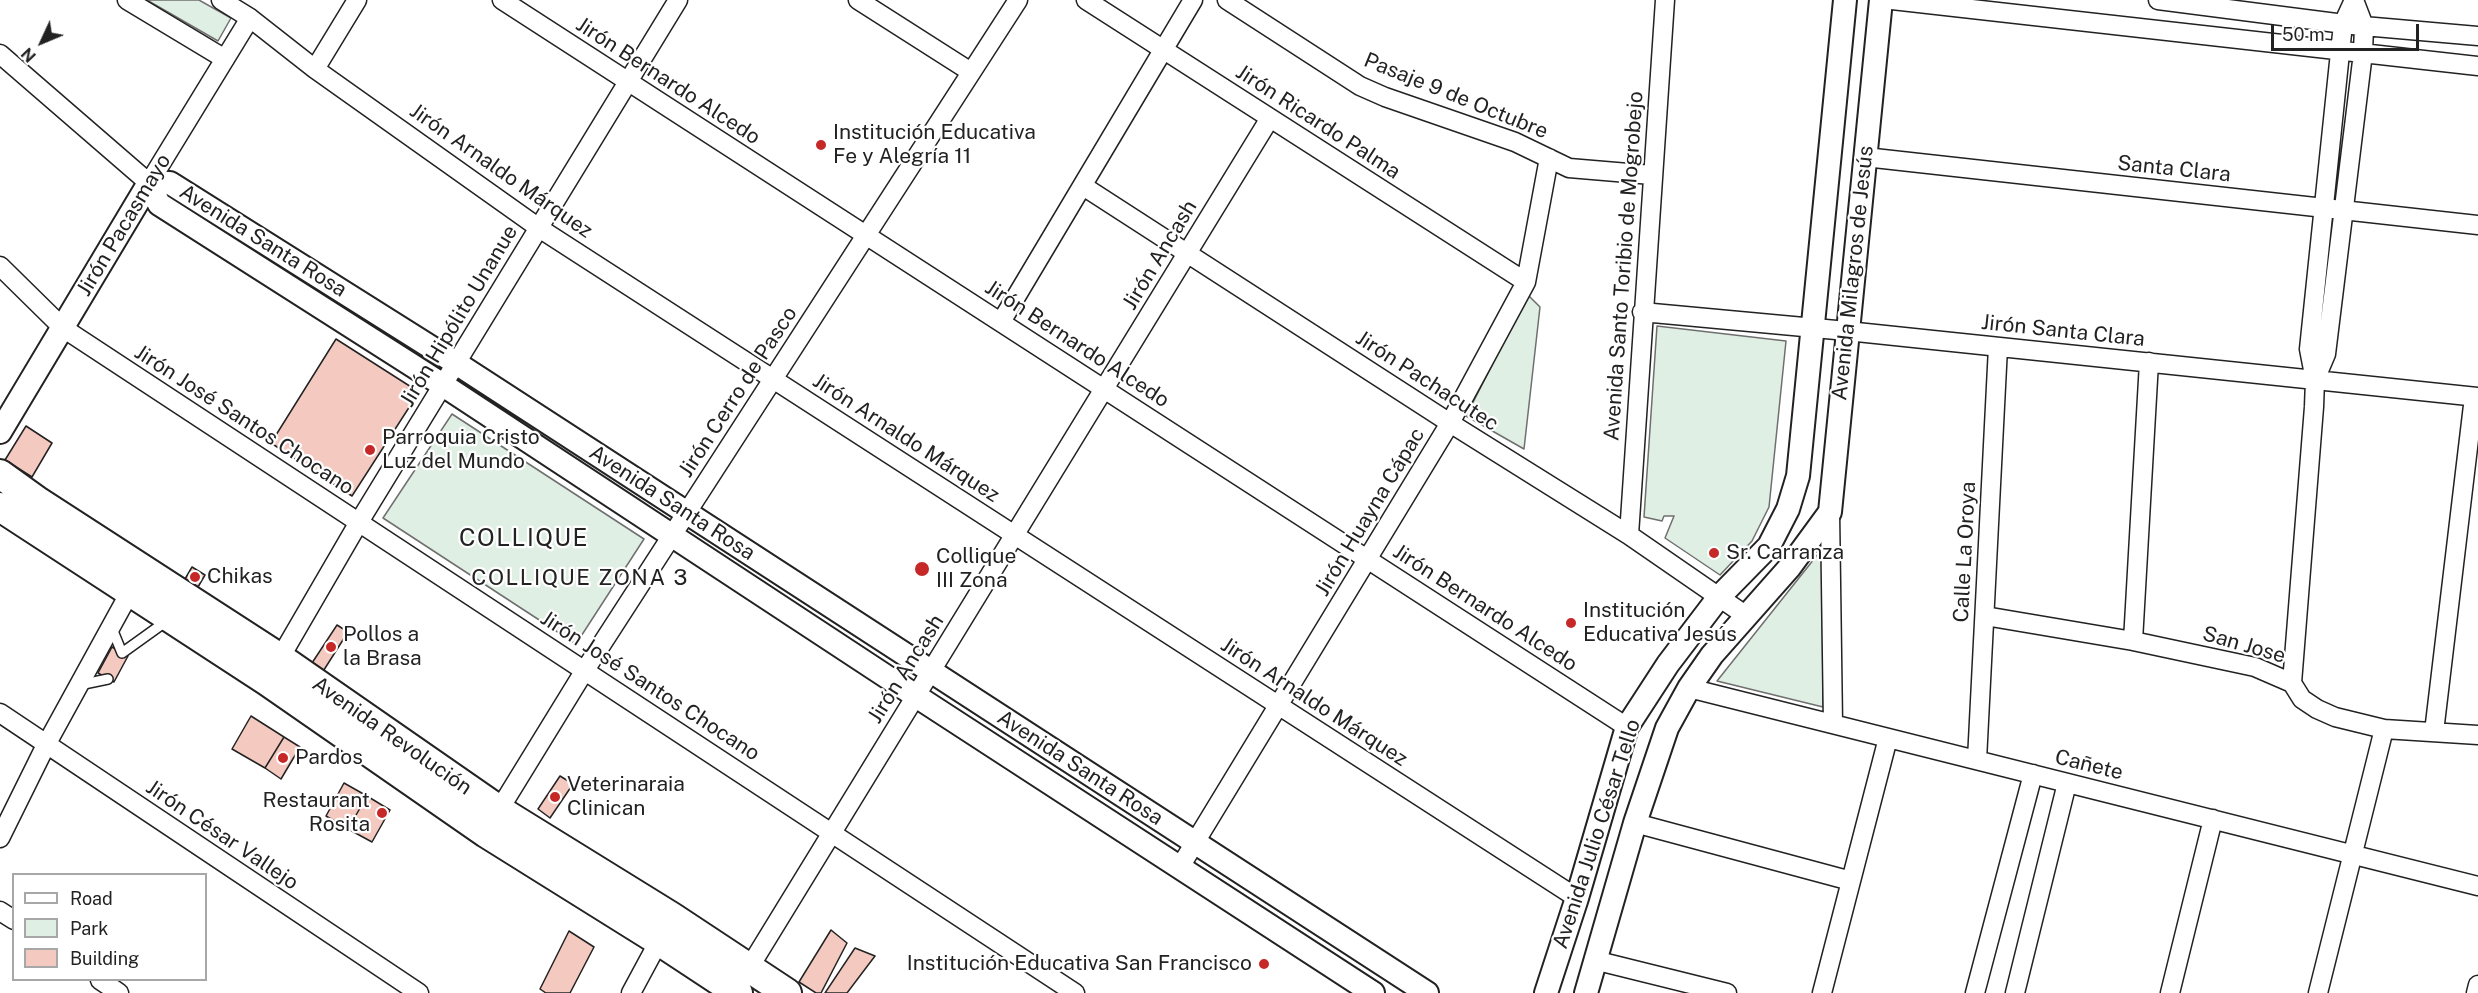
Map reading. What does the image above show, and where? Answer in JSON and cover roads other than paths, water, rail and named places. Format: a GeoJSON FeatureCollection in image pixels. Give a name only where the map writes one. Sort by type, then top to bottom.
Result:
{"type":"FeatureCollection","features":[{"type":"Feature","properties":{"kind":"main road","name":"Avenida Revolución"},"geometry":{"type":"LineString","coordinates":[[0,474],[39,502],[280,658],[499,810],[672,916],[743,980]]}},
{"type":"Feature","properties":{"kind":"main road","name":"Avenida Revolución"},"geometry":{"type":"LineString","coordinates":[[0,507],[267,681],[486,833],[659,940],[743,980],[787,993]]}},
{"type":"Feature","properties":{"kind":"street","name":"Jirón Arnaldo Márquez"},"geometry":{"type":"LineString","coordinates":[[221,0],[250,18],[315,69],[539,228],[1577,898]]}},
{"type":"Feature","properties":{"kind":"street"},"geometry":{"type":"LineString","coordinates":[[315,69],[357,0]]}},
{"type":"Feature","properties":{"kind":"street","name":"Jirón Bernardo Alcedo"},"geometry":{"type":"LineString","coordinates":[[502,0],[1627,727]]}},
{"type":"Feature","properties":{"kind":"street","name":"Jirón Hipólito Unanue"},"geometry":{"type":"LineString","coordinates":[[280,658],[359,522],[678,0]]}},
{"type":"Feature","properties":{"kind":"street"},"geometry":{"type":"LineString","coordinates":[[858,0],[971,72]]}},
{"type":"Feature","properties":{"kind":"street","name":"Jirón Cerro de Pasco"},"geometry":{"type":"LineString","coordinates":[[499,810],[585,670],[1018,0]]}},
{"type":"Feature","properties":{"kind":"street","name":"Jirón Ricardo Palma"},"geometry":{"type":"LineString","coordinates":[[1086,0],[1526,282]]}},
{"type":"Feature","properties":{"kind":"street"},"geometry":{"type":"LineString","coordinates":[[1001,322],[1193,0]]}},
{"type":"Feature","properties":{"kind":"street","name":"Pasaje 9 de Octubre"},"geometry":{"type":"LineString","coordinates":[[1227,0],[1360,86],[1437,116],[1515,142],[1569,168],[1652,175]]}},
{"type":"Feature","properties":{"kind":"street","name":"Avenida Santo Toribio de Mogrobejo"},"geometry":{"type":"LineString","coordinates":[[1629,535],[1642,312],[1665,0]]}},
{"type":"Feature","properties":{"kind":"street","name":"Avenida Milagros de Jesús"},"geometry":{"type":"LineString","coordinates":[[1788,509],[1798,476],[1845,0]]}},
{"type":"Feature","properties":{"kind":"street","name":"Avenida Milagros de Jesús"},"geometry":{"type":"LineString","coordinates":[[1811,539],[1830,512],[1881,0]]}},
{"type":"Feature","properties":{"kind":"street"},"geometry":{"type":"LineString","coordinates":[[1892,0],[2478,66]]}},
{"type":"Feature","properties":{"kind":"street"},"geometry":{"type":"LineString","coordinates":[[2158,0],[2192,2],[2343,24],[2478,36]]}},
{"type":"Feature","properties":{"kind":"street"},"geometry":{"type":"LineString","coordinates":[[2292,683],[2315,380],[2309,349],[2343,24],[2354,0]]}},
{"type":"Feature","properties":{"kind":"street"},"geometry":{"type":"LineString","coordinates":[[2315,380],[2326,354],[2363,53],[2364,26],[2354,0]]}},
{"type":"Feature","properties":{"kind":"street"},"geometry":{"type":"LineString","coordinates":[[129,1],[225,59]]}},
{"type":"Feature","properties":{"kind":"street","name":"Jirón Pacasmayo"},"geometry":{"type":"LineString","coordinates":[[0,432],[250,18]]}},
{"type":"Feature","properties":{"kind":"street"},"geometry":{"type":"LineString","coordinates":[[0,54],[149,183]]}},
{"type":"Feature","properties":{"kind":"street","name":"Jirón Ancash"},"geometry":{"type":"LineString","coordinates":[[743,980],[1270,118]]}},
{"type":"Feature","properties":{"kind":"street","name":"Santa Clara"},"geometry":{"type":"LineString","coordinates":[[1864,157],[2478,225]]}},
{"type":"Feature","properties":{"kind":"street","name":"Jirón Huayna Cápac"},"geometry":{"type":"LineString","coordinates":[[1180,867],[1450,423],[1526,282],[1549,158]]}},
{"type":"Feature","properties":{"kind":"street","name":"Avenida Santa Rosa"},"geometry":{"type":"LineString","coordinates":[[1373,993],[443,385],[159,204],[149,183],[170,183],[456,363],[1426,993]]}},
{"type":"Feature","properties":{"kind":"street","name":"Jirón Pachacutec"},"geometry":{"type":"LineString","coordinates":[[1083,186],[1450,423],[1629,535],[1746,615]]}},
{"type":"Feature","properties":{"kind":"street","name":"Jirón José Santos Chocano"},"geometry":{"type":"LineString","coordinates":[[0,266],[63,328],[1075,993]]}},
{"type":"Feature","properties":{"kind":"street","name":"Jirón Santa Clara"},"geometry":{"type":"LineString","coordinates":[[1642,312],[1847,331],[2476,397]]}},
{"type":"Feature","properties":{"kind":"street","name":"Calle La Oroya"},"geometry":{"type":"LineString","coordinates":[[1977,760],[1998,347]]}},
{"type":"Feature","properties":{"kind":"street"},"geometry":{"type":"LineString","coordinates":[[2133,641],[2149,362]]}},
{"type":"Feature","properties":{"kind":"street"},"geometry":{"type":"LineString","coordinates":[[2434,732],[2476,397]]}},
{"type":"Feature","properties":{"kind":"street","name":"Avenida Julio César Tello"},"geometry":{"type":"LineString","coordinates":[[1546,993],[1577,898],[1627,727],[1668,664],[1719,597],[1769,546],[1788,509]]}},
{"type":"Feature","properties":{"kind":"street"},"geometry":{"type":"LineString","coordinates":[[1830,512],[1833,724]]}},
{"type":"Feature","properties":{"kind":"street","name":"Avenida Julio César Tello"},"geometry":{"type":"LineString","coordinates":[[1586,993],[1635,823],[1667,728],[1689,688],[1712,655],[1789,568],[1811,539]]}},
{"type":"Feature","properties":{"kind":"street"},"geometry":{"type":"LineString","coordinates":[[0,838],[46,745],[130,592]]}},
{"type":"Feature","properties":{"kind":"street","name":"San Jose"},"geometry":{"type":"LineString","coordinates":[[1985,616],[2133,641],[2254,667],[2292,683],[2302,699],[2317,709],[2335,717],[2384,729],[2478,735]]}},
{"type":"Feature","properties":{"kind":"street","name":"Cañete"},"geometry":{"type":"LineString","coordinates":[[1689,688],[2478,886]]}},
{"type":"Feature","properties":{"kind":"street","name":"Jirón César Vallejo"},"geometry":{"type":"LineString","coordinates":[[0,713],[419,993]]}},
{"type":"Feature","properties":{"kind":"street"},"geometry":{"type":"LineString","coordinates":[[2318,993],[2384,729]]}},
{"type":"Feature","properties":{"kind":"street"},"geometry":{"type":"LineString","coordinates":[[1822,993],[1888,738]]}},
{"type":"Feature","properties":{"kind":"street"},"geometry":{"type":"LineString","coordinates":[[1975,993],[2033,774]]}},
{"type":"Feature","properties":{"kind":"street"},"geometry":{"type":"LineString","coordinates":[[2015,993],[2067,783]]}},
{"type":"Feature","properties":{"kind":"street"},"geometry":{"type":"LineString","coordinates":[[2170,993],[2213,819]]}},
{"type":"Feature","properties":{"kind":"street"},"geometry":{"type":"LineString","coordinates":[[1635,823],[1851,881]]}},
{"type":"Feature","properties":{"kind":"street"},"geometry":{"type":"LineString","coordinates":[[631,993],[659,940]]}},
{"type":"Feature","properties":{"kind":"street"},"geometry":{"type":"LineString","coordinates":[[1594,960],[1726,993]]}},
{"type":"Feature","properties":{"kind":"street"},"geometry":{"type":"LineString","coordinates":[[101,981],[119,993]]}},
{"type":"Feature","properties":{"kind":"street"},"geometry":{"type":"LineString","coordinates":[[2476,993],[2478,985]]}},
{"type":"Feature","properties":{"kind":"lane"},"geometry":{"type":"LineString","coordinates":[[111,626],[122,653],[170,618]]}},
{"type":"Feature","properties":{"kind":"lane"},"geometry":{"type":"LineString","coordinates":[[79,685],[108,679]]}},
{"type":"Feature","properties":{"kind":"place","name":"Institución Educativa Fe y Alegría 11"},"geometry":{"type":"Point","coordinates":[821,145]}},
{"type":"Feature","properties":{"kind":"place","name":"Parroquia Cristo Luz del Mundo"},"geometry":{"type":"Point","coordinates":[370,450]}},
{"type":"Feature","properties":{"kind":"place","name":"Sr. Carranza"},"geometry":{"type":"Point","coordinates":[1714,553]}},
{"type":"Feature","properties":{"kind":"place","name":"Collique III Zona"},"geometry":{"type":"Point","coordinates":[922,569]}},
{"type":"Feature","properties":{"kind":"place","name":"Chikas"},"geometry":{"type":"Point","coordinates":[195,577]}},
{"type":"Feature","properties":{"kind":"place","name":"Institución Educativa Jesús"},"geometry":{"type":"Point","coordinates":[1571,623]}},
{"type":"Feature","properties":{"kind":"place","name":"Pollos a la Brasa"},"geometry":{"type":"Point","coordinates":[331,647]}},
{"type":"Feature","properties":{"kind":"place","name":"Pardos"},"geometry":{"type":"Point","coordinates":[283,758]}},
{"type":"Feature","properties":{"kind":"place","name":"Veterinaraia Clinican"},"geometry":{"type":"Point","coordinates":[555,797]}},
{"type":"Feature","properties":{"kind":"place","name":"Restaurant Rosita"},"geometry":{"type":"Point","coordinates":[382,813]}},
{"type":"Feature","properties":{"kind":"place","name":"Institución Educativa San Francisco"},"geometry":{"type":"Point","coordinates":[1264,964]}},
{"type":"Feature","properties":{"kind":"district","name":"COLLIQUE"},"geometry":{"type":"Point","coordinates":[524,539]}},
{"type":"Feature","properties":{"kind":"district","name":"COLLIQUE ZONA 3"},"geometry":{"type":"Point","coordinates":[580,578]}}]}
